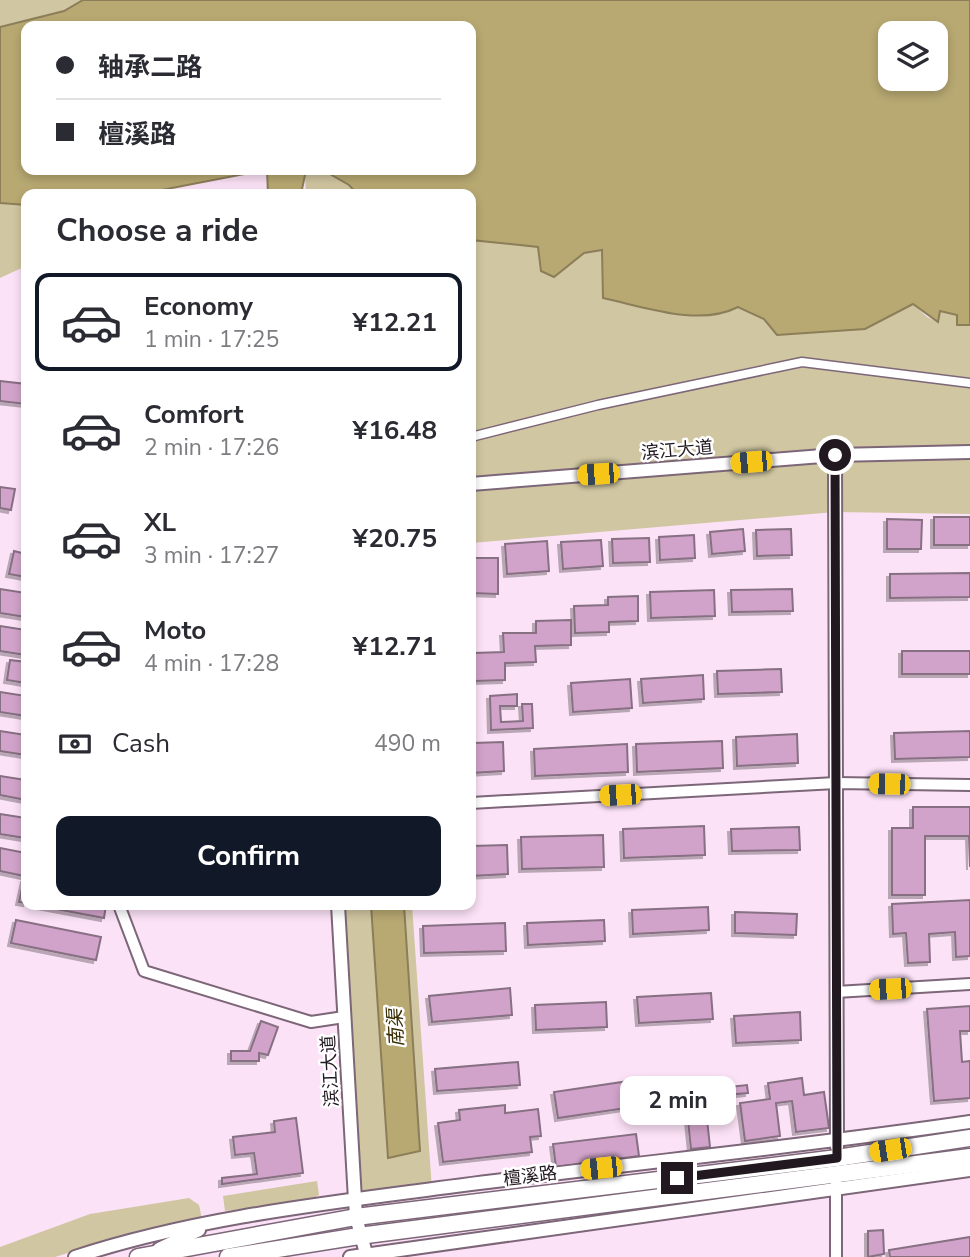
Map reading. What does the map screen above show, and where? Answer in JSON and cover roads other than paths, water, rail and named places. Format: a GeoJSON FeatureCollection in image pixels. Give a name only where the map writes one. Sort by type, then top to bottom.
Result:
{"type":"FeatureCollection","features":[{"type":"Feature","properties":{"kind":"main road","name":"檀溪路"},"geometry":{"type":"LineString","coordinates":[[144,1255],[356,1217],[837,1150],[970,1138]]}},
{"type":"Feature","properties":{"kind":"main road"},"geometry":{"type":"LineString","coordinates":[[228,1257],[359,1236],[836,1182],[970,1157]]}},
{"type":"Feature","properties":{"kind":"street"},"geometry":{"type":"LineString","coordinates":[[476,436],[598,405],[802,362],[970,383]]}},
{"type":"Feature","properties":{"kind":"street","name":"滨江大道"},"geometry":{"type":"LineString","coordinates":[[476,484],[835,455],[970,452]]}},
{"type":"Feature","properties":{"kind":"street"},"geometry":{"type":"LineString","coordinates":[[835,455],[837,1150]]}},
{"type":"Feature","properties":{"kind":"street"},"geometry":{"type":"LineString","coordinates":[[476,803],[836,783],[970,785]]}},
{"type":"Feature","properties":{"kind":"street"},"geometry":{"type":"LineString","coordinates":[[121,910],[144,971],[310,1022],[344,1017]]}},
{"type":"Feature","properties":{"kind":"street","name":"滨江大道"},"geometry":{"type":"LineString","coordinates":[[338,910],[354,1199],[359,1236],[366,1256]]}},
{"type":"Feature","properties":{"kind":"street"},"geometry":{"type":"LineString","coordinates":[[836,992],[970,984]]}},
{"type":"Feature","properties":{"kind":"street"},"geometry":{"type":"LineString","coordinates":[[75,1257],[142,1235],[354,1199],[548,1174],[837,1150],[970,1122]]}},
{"type":"Feature","properties":{"kind":"street"},"geometry":{"type":"LineString","coordinates":[[350,1257],[836,1182],[970,1170]]}},
{"type":"Feature","properties":{"kind":"street"},"geometry":{"type":"LineString","coordinates":[[836,1182],[836,1257]]}},
{"type":"Feature","properties":{"kind":"street"},"geometry":{"type":"LineString","coordinates":[[144,1255],[212,1223]]}},
{"type":"Feature","properties":{"kind":"water"},"geometry":{"type":"Polygon","coordinates":[[[83,0],[970,0],[970,325],[957,325],[957,315],[940,311],[938,322],[913,304],[865,329],[777,335],[764,319],[738,307],[723,313],[689,315],[636,306],[603,298],[602,250],[584,253],[554,277],[541,271],[538,247],[476,241],[476,189],[353,189],[332,175],[476,175],[476,21],[24,21],[64,11],[83,0]]]}},
{"type":"Feature","properties":{"kind":"water"},"geometry":{"type":"Polygon","coordinates":[[[21,22],[21,175],[239,175],[167,189],[21,189],[21,205],[0,203],[0,27],[21,22]]]}},
{"type":"Feature","properties":{"kind":"water"},"geometry":{"type":"Polygon","coordinates":[[[267,175],[305,175],[302,189],[268,189],[267,175]]]}},
{"type":"Feature","properties":{"kind":"water","name":"南渠"},"geometry":{"type":"Polygon","coordinates":[[[371,910],[404,910],[420,1151],[388,1158],[371,910]]]}}]}
